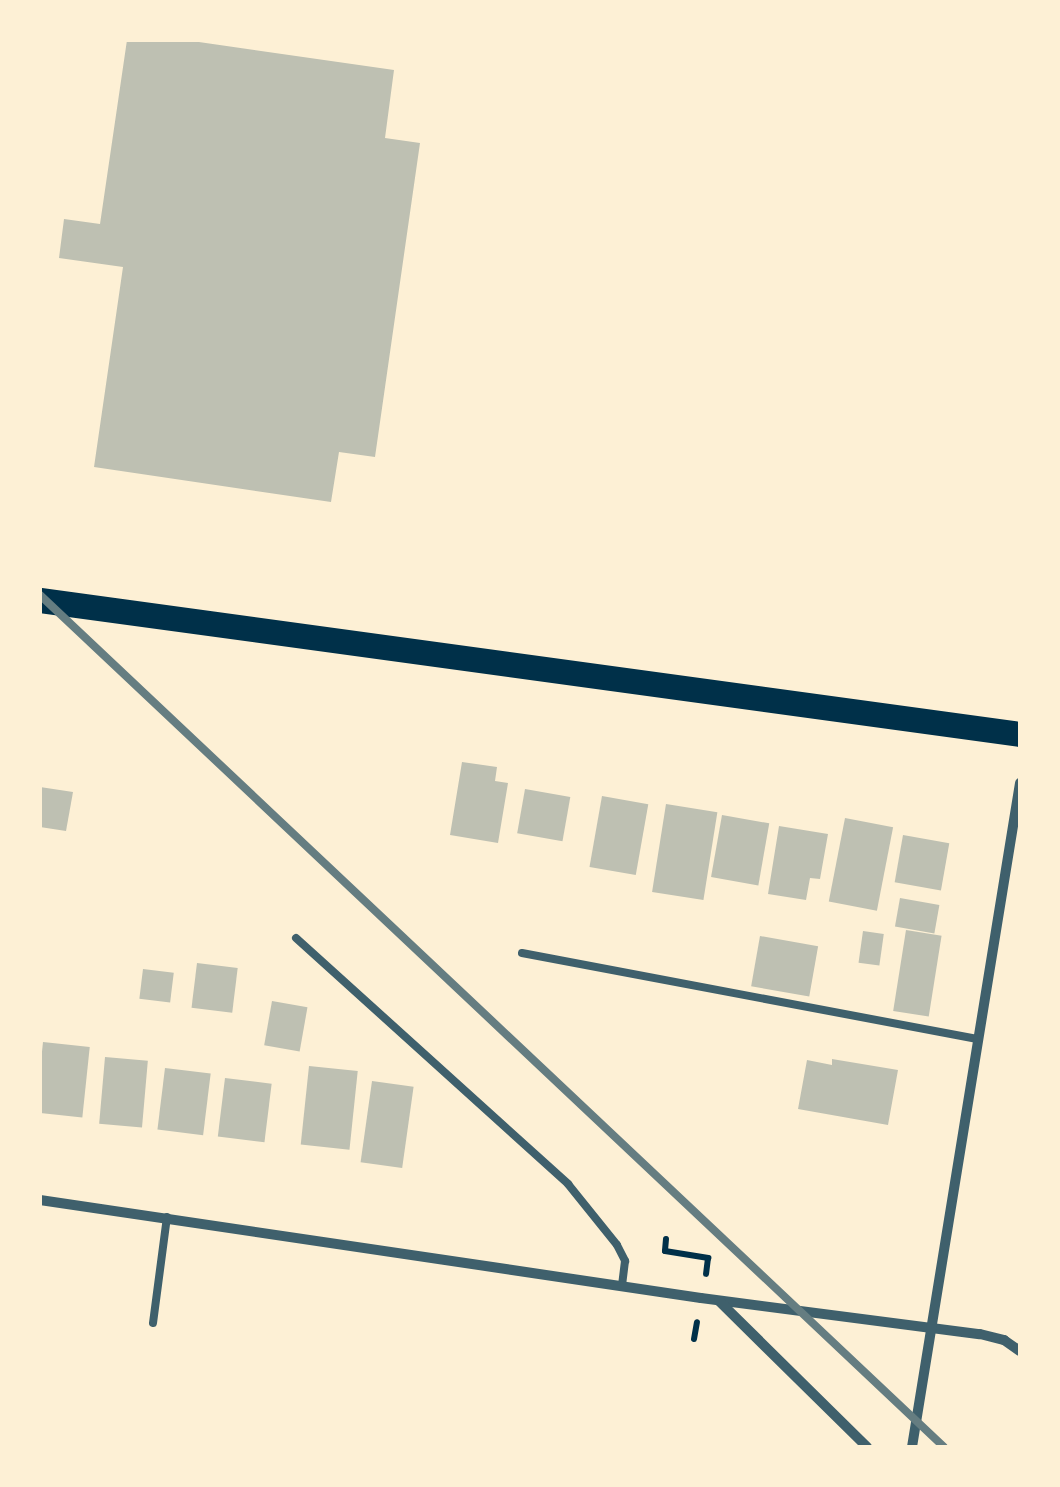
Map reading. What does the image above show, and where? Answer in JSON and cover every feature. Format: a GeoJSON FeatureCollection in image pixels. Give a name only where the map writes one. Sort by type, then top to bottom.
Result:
{"type":"FeatureCollection","features":[{"type":"Feature","properties":{"kind":"main road"},"geometry":{"type":"LineString","coordinates":[[40,600],[1020,734]]}},
{"type":"Feature","properties":{"kind":"street"},"geometry":{"type":"LineString","coordinates":[[912,1447],[1020,783]]}},
{"type":"Feature","properties":{"kind":"street"},"geometry":{"type":"LineString","coordinates":[[40,1200],[718,1300],[929,1327],[992,1337],[1020,1351]]}},
{"type":"Feature","properties":{"kind":"street"},"geometry":{"type":"LineString","coordinates":[[718,1300],[867,1447]]}},
{"type":"Feature","properties":{"kind":"lane"},"geometry":{"type":"LineString","coordinates":[[296,938],[568,1184],[617,1245],[625,1262],[622,1286]]}},
{"type":"Feature","properties":{"kind":"lane"},"geometry":{"type":"LineString","coordinates":[[522,953],[976,1039]]}},
{"type":"Feature","properties":{"kind":"lane"},"geometry":{"type":"LineString","coordinates":[[153,1323],[168,1217]]}},
{"type":"Feature","properties":{"kind":"path"},"geometry":{"type":"LineString","coordinates":[[666,1239],[664,1251],[708,1258],[706,1274]]}},
{"type":"Feature","properties":{"kind":"path"},"geometry":{"type":"LineString","coordinates":[[694,1339],[696,1322]]}},
{"type":"Feature","properties":{"kind":"building"},"geometry":{"type":"Polygon","coordinates":[[[127,40],[185,40],[394,70],[385,138],[420,143],[375,457],[339,452],[331,502],[94,467],[123,267],[59,258],[64,219],[100,224],[127,40]]]}},
{"type":"Feature","properties":{"kind":"building"},"geometry":{"type":"Polygon","coordinates":[[[462,762],[497,767],[495,781],[508,783],[498,843],[450,835],[462,762]]]}},
{"type":"Feature","properties":{"kind":"building"},"geometry":{"type":"Polygon","coordinates":[[[40,787],[73,792],[66,831],[40,827],[40,787]]]}},
{"type":"Feature","properties":{"kind":"building"},"geometry":{"type":"Polygon","coordinates":[[[525,789],[570,797],[562,841],[517,833],[525,789]]]}},
{"type":"Feature","properties":{"kind":"building"},"geometry":{"type":"Polygon","coordinates":[[[602,796],[648,804],[636,875],[589,867],[602,796]]]}},
{"type":"Feature","properties":{"kind":"building"},"geometry":{"type":"Polygon","coordinates":[[[666,804],[717,812],[703,900],[652,892],[666,804]]]}},
{"type":"Feature","properties":{"kind":"building"},"geometry":{"type":"Polygon","coordinates":[[[722,815],[769,823],[758,885],[711,877],[722,815]]]}},
{"type":"Feature","properties":{"kind":"building"},"geometry":{"type":"Polygon","coordinates":[[[845,818],[893,827],[877,911],[829,901],[845,818]]]}},
{"type":"Feature","properties":{"kind":"building"},"geometry":{"type":"Polygon","coordinates":[[[779,826],[828,834],[820,879],[810,878],[806,900],[768,894],[779,826]]]}},
{"type":"Feature","properties":{"kind":"building"},"geometry":{"type":"Polygon","coordinates":[[[903,835],[949,843],[941,890],[895,882],[903,835]]]}},
{"type":"Feature","properties":{"kind":"building"},"geometry":{"type":"Polygon","coordinates":[[[900,898],[939,905],[934,934],[895,927],[900,898]]]}},
{"type":"Feature","properties":{"kind":"building"},"geometry":{"type":"Polygon","coordinates":[[[906,930],[942,936],[929,1017],[893,1011],[906,930]]]}},
{"type":"Feature","properties":{"kind":"building"},"geometry":{"type":"Polygon","coordinates":[[[863,931],[884,934],[879,966],[859,963],[863,931]]]}},
{"type":"Feature","properties":{"kind":"building"},"geometry":{"type":"Polygon","coordinates":[[[760,936],[818,946],[809,996],[751,986],[760,936]]]}},
{"type":"Feature","properties":{"kind":"building"},"geometry":{"type":"Polygon","coordinates":[[[197,963],[238,968],[232,1013],[192,1008],[197,963]]]}},
{"type":"Feature","properties":{"kind":"building"},"geometry":{"type":"Polygon","coordinates":[[[143,969],[174,973],[170,1003],[139,999],[143,969]]]}},
{"type":"Feature","properties":{"kind":"building"},"geometry":{"type":"Polygon","coordinates":[[[272,1001],[307,1007],[300,1052],[264,1045],[272,1001]]]}},
{"type":"Feature","properties":{"kind":"building"},"geometry":{"type":"Polygon","coordinates":[[[43,1042],[90,1047],[82,1118],[40,1113],[43,1042]]]}},
{"type":"Feature","properties":{"kind":"building"},"geometry":{"type":"Polygon","coordinates":[[[105,1057],[148,1061],[142,1127],[99,1124],[105,1057]]]}},
{"type":"Feature","properties":{"kind":"building"},"geometry":{"type":"Polygon","coordinates":[[[832,1059],[898,1070],[888,1125],[798,1109],[807,1060],[832,1065],[832,1059]]]}},
{"type":"Feature","properties":{"kind":"building"},"geometry":{"type":"Polygon","coordinates":[[[309,1066],[358,1071],[349,1150],[301,1145],[309,1066]]]}},
{"type":"Feature","properties":{"kind":"building"},"geometry":{"type":"Polygon","coordinates":[[[165,1068],[211,1074],[203,1135],[157,1130],[165,1068]]]}},
{"type":"Feature","properties":{"kind":"building"},"geometry":{"type":"Polygon","coordinates":[[[225,1078],[272,1084],[264,1142],[218,1137],[225,1078]]]}},
{"type":"Feature","properties":{"kind":"building"},"geometry":{"type":"Polygon","coordinates":[[[372,1081],[414,1087],[402,1168],[361,1162],[372,1081]]]}},
{"type":"Feature","properties":{"kind":"railway"},"geometry":{"type":"LineString","coordinates":[[40,595],[944,1447]]}}]}
